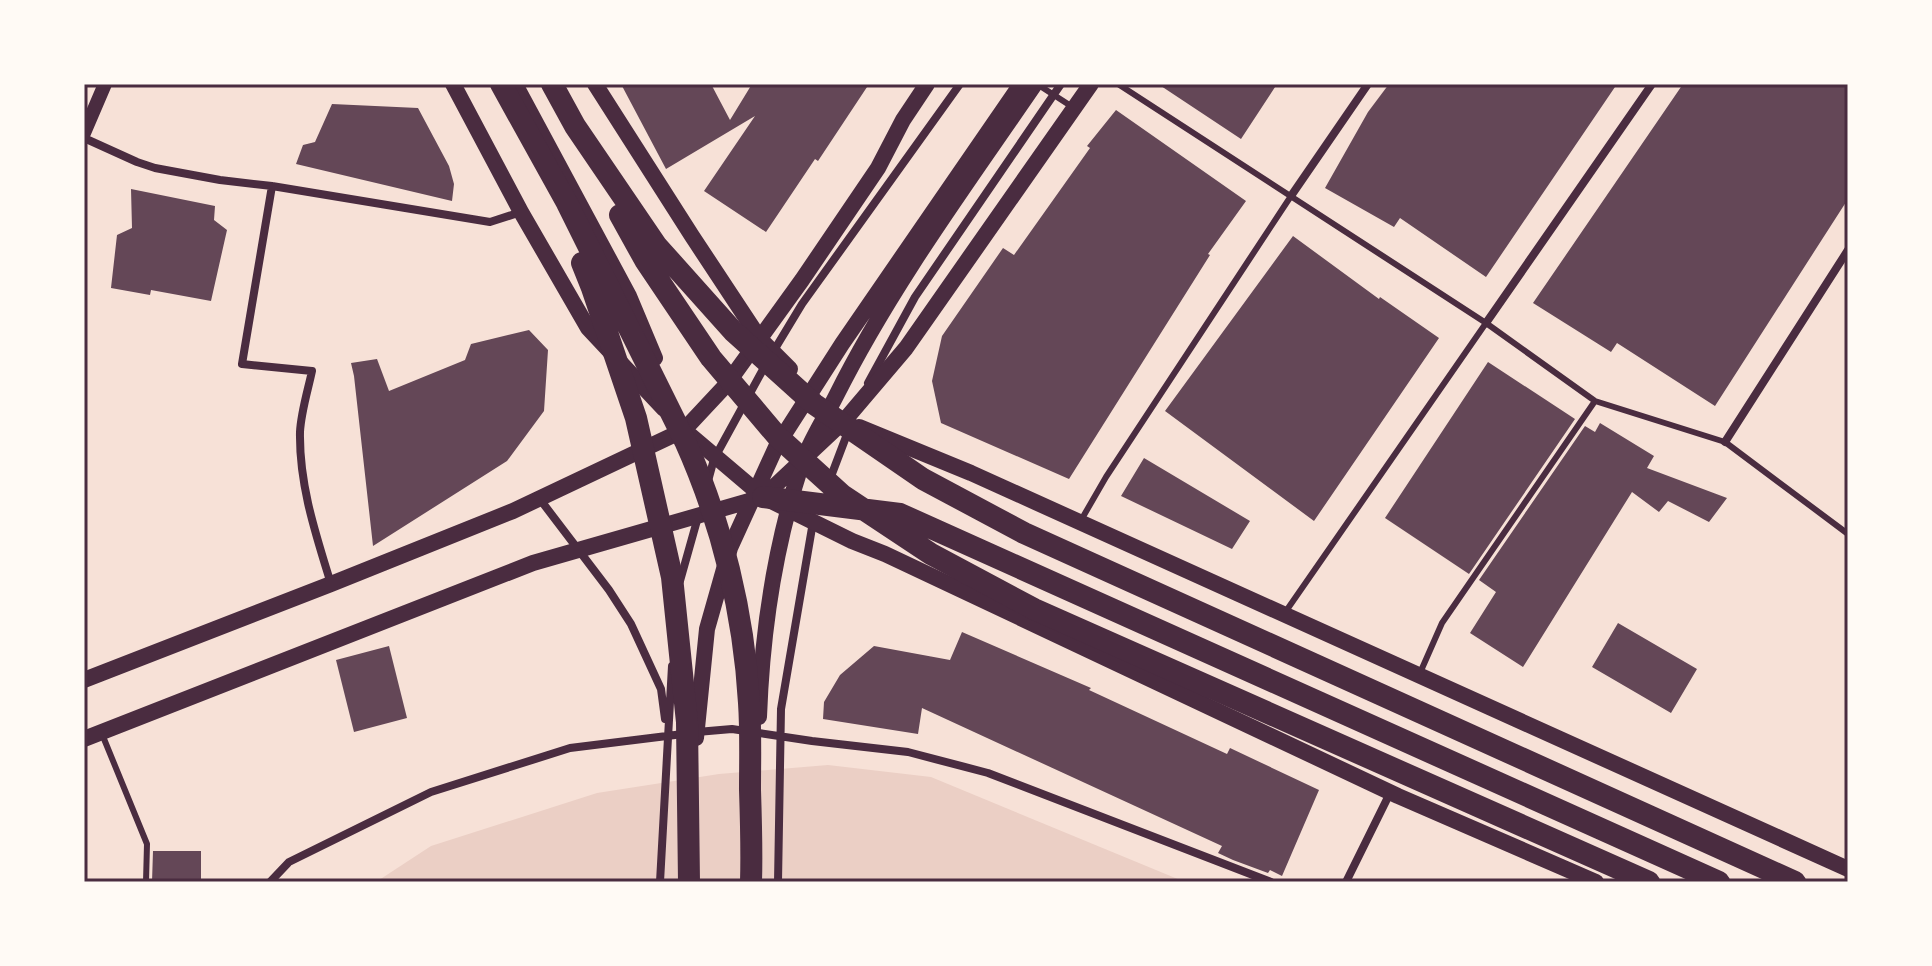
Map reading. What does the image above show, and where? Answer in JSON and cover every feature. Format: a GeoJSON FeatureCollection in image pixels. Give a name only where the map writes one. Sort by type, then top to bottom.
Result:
{"type":"FeatureCollection","features":[{"type":"Feature","properties":{"kind":"highway"},"geometry":{"type":"LineString","coordinates":[[500,84],[534,152],[592,288],[636,418],[672,577],[687,722],[689,876]]}},
{"type":"Feature","properties":{"kind":"highway"},"geometry":{"type":"LineString","coordinates":[[500,84],[567,203],[685,441],[717,524],[745,654],[749,705],[751,880]]}},
{"type":"Feature","properties":{"kind":"highway"},"geometry":{"type":"LineString","coordinates":[[550,84],[645,260],[711,358],[777,436],[842,495],[931,554],[1034,609],[1649,882]]}},
{"type":"Feature","properties":{"kind":"highway"},"geometry":{"type":"LineString","coordinates":[[550,84],[656,245],[733,331],[814,404],[923,479],[1024,533],[1795,882]]}},
{"type":"Feature","properties":{"kind":"highway"},"geometry":{"type":"LineString","coordinates":[[763,497],[900,514],[1719,882]]}},
{"type":"Feature","properties":{"kind":"main road"},"geometry":{"type":"LineString","coordinates":[[453,84],[521,212],[588,328],[684,430],[763,497],[1391,792],[1596,882]]}},
{"type":"Feature","properties":{"kind":"main road"},"geometry":{"type":"LineString","coordinates":[[515,84],[629,296],[684,430]]}},
{"type":"Feature","properties":{"kind":"main road"},"geometry":{"type":"LineString","coordinates":[[595,84],[760,339],[844,421],[971,473],[1848,869]]}},
{"type":"Feature","properties":{"kind":"main road"},"geometry":{"type":"LineString","coordinates":[[84,680],[513,511],[684,430],[727,384],[760,339],[878,168],[903,120],[927,84]]}},
{"type":"Feature","properties":{"kind":"main road"},"geometry":{"type":"LineString","coordinates":[[689,876],[697,723],[707,629],[730,548],[776,447],[842,344],[1021,84]]}},
{"type":"Feature","properties":{"kind":"main road"},"geometry":{"type":"LineString","coordinates":[[751,880],[761,667],[777,556],[802,464],[862,347],[926,244],[1036,84]]}},
{"type":"Feature","properties":{"kind":"main road"},"geometry":{"type":"LineString","coordinates":[[84,739],[533,563],[763,497],[844,421],[915,337],[1091,84]]}},
{"type":"Feature","properties":{"kind":"street"},"geometry":{"type":"LineString","coordinates":[[105,84],[84,136],[155,168],[490,222],[521,212]]}},
{"type":"Feature","properties":{"kind":"street"},"geometry":{"type":"LineString","coordinates":[[660,882],[680,577],[714,459],[802,304],[960,84]]}},
{"type":"Feature","properties":{"kind":"street"},"geometry":{"type":"LineString","coordinates":[[778,882],[781,709],[811,527],[865,389],[915,297],[1061,84]]}},
{"type":"Feature","properties":{"kind":"street"},"geometry":{"type":"LineString","coordinates":[[1291,196],[1368,84]]}},
{"type":"Feature","properties":{"kind":"street"},"geometry":{"type":"LineString","coordinates":[[1486,323],[1652,84]]}},
{"type":"Feature","properties":{"kind":"street"},"geometry":{"type":"LineString","coordinates":[[272,186],[242,364],[312,371],[300,429],[302,476],[331,584]]}},
{"type":"Feature","properties":{"kind":"street"},"geometry":{"type":"LineString","coordinates":[[1725,442],[1848,250]]}},
{"type":"Feature","properties":{"kind":"street"},"geometry":{"type":"LineString","coordinates":[[539,498],[631,624],[661,689],[667,735]]}},
{"type":"Feature","properties":{"kind":"street"},"geometry":{"type":"LineString","coordinates":[[270,882],[289,862],[431,792],[570,748],[732,729],[908,752],[988,773],[1271,882]]}},
{"type":"Feature","properties":{"kind":"street"},"geometry":{"type":"LineString","coordinates":[[1346,882],[1391,792]]}},
{"type":"Feature","properties":{"kind":"lane"},"geometry":{"type":"LineString","coordinates":[[1036,84],[1074,108]]}},
{"type":"Feature","properties":{"kind":"lane"},"geometry":{"type":"LineString","coordinates":[[1118,84],[1486,323],[1595,401],[1725,442],[1848,534]]}},
{"type":"Feature","properties":{"kind":"lane"},"geometry":{"type":"LineString","coordinates":[[1080,522],[1106,477],[1291,196]]}},
{"type":"Feature","properties":{"kind":"lane"},"geometry":{"type":"LineString","coordinates":[[1284,614],[1486,323]]}},
{"type":"Feature","properties":{"kind":"lane"},"geometry":{"type":"LineString","coordinates":[[1419,675],[1442,623],[1595,401]]}},
{"type":"Feature","properties":{"kind":"lane"},"geometry":{"type":"LineString","coordinates":[[102,732],[147,844],[146,882]]}},
{"type":"Feature","properties":{"kind":"shaded area"},"geometry":{"type":"Polygon","coordinates":[[[828,765],[931,777],[1185,882],[376,882],[431,846],[597,793],[719,774],[828,765]]]}},
{"type":"Feature","properties":{"kind":"building"},"geometry":{"type":"Polygon","coordinates":[[[621,84],[711,84],[730,120],[752,84],[869,84],[766,232],[704,191],[755,116],[666,169],[621,84]]]}},
{"type":"Feature","properties":{"kind":"building"},"geometry":{"type":"Polygon","coordinates":[[[1158,84],[1277,84],[1241,139],[1158,84]]]}},
{"type":"Feature","properties":{"kind":"building"},"geometry":{"type":"Polygon","coordinates":[[[1389,84],[1617,84],[1486,277],[1400,218],[1394,227],[1325,188],[1368,112],[1389,84]]]}},
{"type":"Feature","properties":{"kind":"building"},"geometry":{"type":"Polygon","coordinates":[[[1683,84],[1848,84],[1848,199],[1715,406],[1617,343],[1611,352],[1533,303],[1683,84]]]}},
{"type":"Feature","properties":{"kind":"building"},"geometry":{"type":"Polygon","coordinates":[[[332,104],[418,108],[449,166],[454,184],[452,201],[296,164],[303,145],[315,142],[332,104]]]}},
{"type":"Feature","properties":{"kind":"building"},"geometry":{"type":"Polygon","coordinates":[[[1116,110],[1246,201],[1208,254],[1069,479],[941,423],[932,381],[942,336],[1003,248],[1014,255],[1090,148],[1087,146],[1116,110]]]}},
{"type":"Feature","properties":{"kind":"building"},"geometry":{"type":"Polygon","coordinates":[[[131,189],[215,206],[214,220],[227,230],[211,301],[151,290],[150,295],[111,288],[117,235],[132,228],[131,189]]]}},
{"type":"Feature","properties":{"kind":"building"},"geometry":{"type":"Polygon","coordinates":[[[1293,236],[1439,338],[1314,521],[1165,411],[1293,236]]]}},
{"type":"Feature","properties":{"kind":"building"},"geometry":{"type":"Polygon","coordinates":[[[529,330],[548,350],[544,411],[507,461],[373,546],[351,363],[377,359],[389,391],[465,360],[471,344],[529,330]]]}},
{"type":"Feature","properties":{"kind":"building"},"geometry":{"type":"Polygon","coordinates":[[[1488,362],[1575,419],[1469,574],[1385,518],[1488,362]]]}},
{"type":"Feature","properties":{"kind":"building"},"geometry":{"type":"Polygon","coordinates":[[[1600,423],[1654,456],[1647,468],[1727,498],[1709,522],[1668,501],[1659,512],[1632,492],[1523,667],[1470,633],[1496,592],[1479,580],[1585,426],[1595,432],[1600,423]]]}},
{"type":"Feature","properties":{"kind":"building"},"geometry":{"type":"Polygon","coordinates":[[[1144,458],[1250,521],[1232,549],[1121,496],[1144,458]]]}},
{"type":"Feature","properties":{"kind":"building"},"geometry":{"type":"Polygon","coordinates":[[[1618,623],[1697,669],[1671,713],[1592,667],[1618,623]]]}},
{"type":"Feature","properties":{"kind":"building"},"geometry":{"type":"Polygon","coordinates":[[[962,632],[1091,688],[1089,690],[1227,754],[1230,748],[1319,790],[1282,876],[1218,853],[1222,846],[922,708],[918,734],[823,719],[824,702],[840,675],[874,646],[950,660],[962,632]]]}},
{"type":"Feature","properties":{"kind":"building"},"geometry":{"type":"Polygon","coordinates":[[[389,646],[407,718],[354,732],[336,660],[389,646]]]}},
{"type":"Feature","properties":{"kind":"building"},"geometry":{"type":"Polygon","coordinates":[[[153,851],[201,851],[201,882],[152,882],[153,851]]]}}]}
